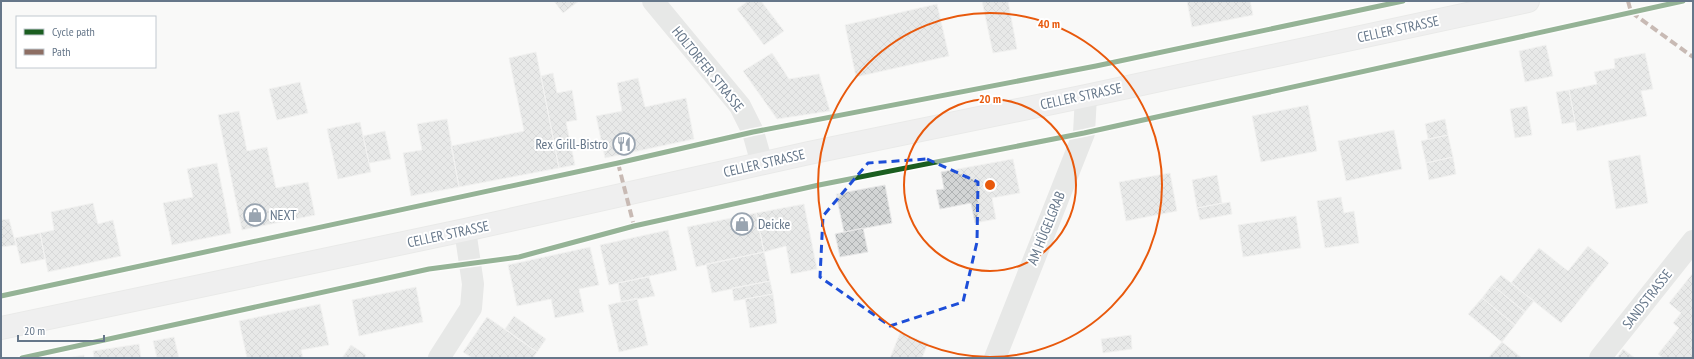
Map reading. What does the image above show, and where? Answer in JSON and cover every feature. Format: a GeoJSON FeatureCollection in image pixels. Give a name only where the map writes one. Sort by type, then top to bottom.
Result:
{"type":"FeatureCollection","features":[{"type":"Feature","properties":{"kind":"main road","name":"CELLER STRASSE"},"geometry":{"type":"LineString","coordinates":[[1,328],[465,230],[949,123],[1086,96],[1528,1]]}},
{"type":"Feature","properties":{"kind":"street","name":"HOLTORFER STRASSE"},"geometry":{"type":"LineString","coordinates":[[653,1],[740,106],[753,132],[762,164]]}},
{"type":"Feature","properties":{"kind":"street","name":"AM HÜGELGRAB"},"geometry":{"type":"LineString","coordinates":[[994,358],[1084,133],[1086,96]]}},
{"type":"Feature","properties":{"kind":"street"},"geometry":{"type":"LineString","coordinates":[[439,358],[471,308],[473,284],[465,230]]}},
{"type":"Feature","properties":{"kind":"street","name":"SANDSTRASSE"},"geometry":{"type":"LineString","coordinates":[[1600,358],[1693,241]]}},
{"type":"Feature","properties":{"kind":"highlighted area"},"geometry":{"type":"Polygon","coordinates":[[[927,159],[978,182],[977,242],[963,302],[890,326],[820,277],[823,216],[868,163],[927,159]]]}},
{"type":"Feature","properties":{"kind":"building"},"geometry":{"type":"Polygon","coordinates":[[[554,1],[579,1],[563,13],[554,1]]]}},
{"type":"Feature","properties":{"kind":"building"},"geometry":{"type":"Polygon","coordinates":[[[748,1],[761,1],[784,31],[764,45],[737,9],[748,1]]]}},
{"type":"Feature","properties":{"kind":"building"},"geometry":{"type":"Polygon","coordinates":[[[982,1],[1008,1],[1017,49],[993,53],[982,1]]]}},
{"type":"Feature","properties":{"kind":"building"},"geometry":{"type":"Polygon","coordinates":[[[1187,1],[1250,1],[1253,15],[1192,27],[1187,1]]]}},
{"type":"Feature","properties":{"kind":"building"},"geometry":{"type":"Polygon","coordinates":[[[937,4],[949,56],[856,77],[845,25],[937,4]]]}},
{"type":"Feature","properties":{"kind":"building"},"geometry":{"type":"Polygon","coordinates":[[[1546,45],[1553,76],[1525,82],[1519,51],[1546,45]]]}},
{"type":"Feature","properties":{"kind":"building"},"geometry":{"type":"Polygon","coordinates":[[[536,52],[559,168],[459,187],[451,146],[524,131],[509,58],[536,52]]]}},
{"type":"Feature","properties":{"kind":"building"},"geometry":{"type":"Polygon","coordinates":[[[772,53],[789,79],[819,74],[830,111],[777,119],[743,71],[772,53]]]}},
{"type":"Feature","properties":{"kind":"building"},"geometry":{"type":"Polygon","coordinates":[[[1645,53],[1653,89],[1641,91],[1647,116],[1577,131],[1569,90],[1597,84],[1594,72],[1615,68],[1614,59],[1645,53]]]}},
{"type":"Feature","properties":{"kind":"building"},"geometry":{"type":"Polygon","coordinates":[[[553,73],[557,93],[572,90],[577,120],[566,122],[575,165],[559,168],[541,76],[553,73]]]}},
{"type":"Feature","properties":{"kind":"building"},"geometry":{"type":"Polygon","coordinates":[[[638,78],[645,107],[686,98],[694,139],[605,158],[596,116],[622,111],[617,83],[638,78]]]}},
{"type":"Feature","properties":{"kind":"building"},"geometry":{"type":"Polygon","coordinates":[[[300,82],[308,113],[277,120],[269,89],[300,82]]]}},
{"type":"Feature","properties":{"kind":"building"},"geometry":{"type":"Polygon","coordinates":[[[1569,90],[1575,122],[1562,124],[1556,92],[1569,90]]]}},
{"type":"Feature","properties":{"kind":"building"},"geometry":{"type":"Polygon","coordinates":[[[1308,105],[1317,151],[1261,162],[1252,116],[1308,105]]]}},
{"type":"Feature","properties":{"kind":"building"},"geometry":{"type":"Polygon","coordinates":[[[1527,106],[1532,135],[1515,138],[1510,109],[1527,106]]]}},
{"type":"Feature","properties":{"kind":"building"},"geometry":{"type":"Polygon","coordinates":[[[239,111],[247,151],[267,147],[276,188],[308,182],[315,215],[242,230],[218,115],[239,111]]]}},
{"type":"Feature","properties":{"kind":"building"},"geometry":{"type":"Polygon","coordinates":[[[447,119],[459,187],[411,196],[403,153],[422,150],[417,124],[447,119]]]}},
{"type":"Feature","properties":{"kind":"building"},"geometry":{"type":"Polygon","coordinates":[[[1445,119],[1448,135],[1428,139],[1425,124],[1445,119]]]}},
{"type":"Feature","properties":{"kind":"building"},"geometry":{"type":"Polygon","coordinates":[[[360,122],[371,172],[338,179],[327,129],[360,122]]]}},
{"type":"Feature","properties":{"kind":"building"},"geometry":{"type":"Polygon","coordinates":[[[1394,130],[1402,169],[1346,181],[1338,141],[1394,130]]]}},
{"type":"Feature","properties":{"kind":"building"},"geometry":{"type":"Polygon","coordinates":[[[385,131],[391,159],[369,163],[363,136],[385,131]]]}},
{"type":"Feature","properties":{"kind":"building"},"geometry":{"type":"Polygon","coordinates":[[[1448,135],[1453,157],[1426,163],[1421,141],[1448,135]]]}},
{"type":"Feature","properties":{"kind":"building"},"geometry":{"type":"Polygon","coordinates":[[[1640,155],[1648,203],[1616,209],[1608,161],[1640,155]]]}},
{"type":"Feature","properties":{"kind":"building"},"geometry":{"type":"Polygon","coordinates":[[[1453,157],[1456,174],[1429,180],[1426,163],[1453,157]]]}},
{"type":"Feature","properties":{"kind":"building"},"geometry":{"type":"Polygon","coordinates":[[[1013,159],[1020,193],[992,198],[996,219],[975,223],[971,203],[940,209],[936,190],[944,189],[941,172],[1013,159]]]}},
{"type":"Feature","properties":{"kind":"building"},"geometry":{"type":"Polygon","coordinates":[[[217,163],[231,233],[172,245],[163,203],[193,197],[187,169],[217,163]]]}},
{"type":"Feature","properties":{"kind":"building"},"geometry":{"type":"Polygon","coordinates":[[[1170,173],[1177,211],[1126,221],[1119,182],[1170,173]]]}},
{"type":"Feature","properties":{"kind":"building"},"geometry":{"type":"Polygon","coordinates":[[[1217,175],[1222,203],[1197,208],[1192,180],[1217,175]]]}},
{"type":"Feature","properties":{"kind":"building"},"geometry":{"type":"Polygon","coordinates":[[[885,185],[892,223],[844,232],[836,194],[885,185]]]}},
{"type":"Feature","properties":{"kind":"building"},"geometry":{"type":"Polygon","coordinates":[[[1341,197],[1344,213],[1354,211],[1359,243],[1325,248],[1317,201],[1341,197]]]}},
{"type":"Feature","properties":{"kind":"building"},"geometry":{"type":"Polygon","coordinates":[[[1230,202],[1232,214],[1200,220],[1197,208],[1230,202]]]}},
{"type":"Feature","properties":{"kind":"building"},"geometry":{"type":"Polygon","coordinates":[[[93,203],[98,224],[113,220],[121,256],[48,272],[40,233],[54,230],[51,212],[93,203]]]}},
{"type":"Feature","properties":{"kind":"building"},"geometry":{"type":"Polygon","coordinates":[[[804,204],[817,269],[791,274],[786,246],[764,252],[756,213],[804,204]]]}},
{"type":"Feature","properties":{"kind":"building"},"geometry":{"type":"Polygon","coordinates":[[[756,213],[764,252],[696,267],[687,227],[756,213]]]}},
{"type":"Feature","properties":{"kind":"building"},"geometry":{"type":"Polygon","coordinates":[[[1296,216],[1301,248],[1243,257],[1238,225],[1296,216]]]}},
{"type":"Feature","properties":{"kind":"building"},"geometry":{"type":"Polygon","coordinates":[[[9,219],[16,245],[1,247],[1,220],[9,219]]]}},
{"type":"Feature","properties":{"kind":"building"},"geometry":{"type":"Polygon","coordinates":[[[863,228],[868,252],[840,257],[835,234],[863,228]]]}},
{"type":"Feature","properties":{"kind":"building"},"geometry":{"type":"Polygon","coordinates":[[[668,230],[677,270],[609,285],[600,245],[668,230]]]}},
{"type":"Feature","properties":{"kind":"building"},"geometry":{"type":"Polygon","coordinates":[[[40,233],[45,259],[21,264],[15,238],[40,233]]]}},
{"type":"Feature","properties":{"kind":"building"},"geometry":{"type":"Polygon","coordinates":[[[1588,246],[1609,263],[1561,323],[1511,283],[1539,248],[1568,271],[1588,246]]]}},
{"type":"Feature","properties":{"kind":"building"},"geometry":{"type":"Polygon","coordinates":[[[590,247],[599,285],[579,289],[584,312],[555,318],[551,299],[517,306],[508,265],[590,247]]]}},
{"type":"Feature","properties":{"kind":"building"},"geometry":{"type":"Polygon","coordinates":[[[764,252],[770,281],[712,293],[706,264],[764,252]]]}},
{"type":"Feature","properties":{"kind":"building"},"geometry":{"type":"Polygon","coordinates":[[[1693,273],[1693,358],[1663,358],[1658,354],[1679,328],[1673,323],[1681,313],[1669,303],[1693,273]]]}},
{"type":"Feature","properties":{"kind":"building"},"geometry":{"type":"Polygon","coordinates":[[[1501,275],[1534,301],[1525,312],[1492,285],[1501,275]]]}},
{"type":"Feature","properties":{"kind":"building"},"geometry":{"type":"Polygon","coordinates":[[[649,277],[655,296],[621,302],[618,283],[649,277]]]}},
{"type":"Feature","properties":{"kind":"building"},"geometry":{"type":"Polygon","coordinates":[[[770,281],[773,294],[734,301],[732,288],[770,281]]]}},
{"type":"Feature","properties":{"kind":"building"},"geometry":{"type":"Polygon","coordinates":[[[1492,285],[1525,312],[1515,325],[1482,298],[1492,285]]]}},
{"type":"Feature","properties":{"kind":"building"},"geometry":{"type":"Polygon","coordinates":[[[416,287],[423,322],[359,336],[352,300],[416,287]]]}},
{"type":"Feature","properties":{"kind":"building"},"geometry":{"type":"Polygon","coordinates":[[[773,294],[777,323],[750,328],[745,299],[773,294]]]}},
{"type":"Feature","properties":{"kind":"building"},"geometry":{"type":"Polygon","coordinates":[[[637,298],[648,345],[619,352],[608,305],[637,298]]]}},
{"type":"Feature","properties":{"kind":"building"},"geometry":{"type":"Polygon","coordinates":[[[1482,298],[1515,325],[1502,342],[1468,314],[1482,298]]]}},
{"type":"Feature","properties":{"kind":"building"},"geometry":{"type":"Polygon","coordinates":[[[320,304],[329,345],[301,350],[303,358],[247,358],[239,321],[320,304]]]}},
{"type":"Feature","properties":{"kind":"building"},"geometry":{"type":"Polygon","coordinates":[[[514,316],[546,339],[537,352],[505,329],[514,316]]]}},
{"type":"Feature","properties":{"kind":"building"},"geometry":{"type":"Polygon","coordinates":[[[487,317],[537,352],[533,358],[472,358],[463,352],[487,317]]]}},
{"type":"Feature","properties":{"kind":"building"},"geometry":{"type":"Polygon","coordinates":[[[900,333],[928,343],[922,358],[890,358],[900,333]]]}},
{"type":"Feature","properties":{"kind":"building"},"geometry":{"type":"Polygon","coordinates":[[[1131,335],[1132,349],[1103,353],[1101,339],[1131,335]]]}},
{"type":"Feature","properties":{"kind":"building"},"geometry":{"type":"Polygon","coordinates":[[[174,337],[179,358],[157,358],[153,341],[174,337]]]}},
{"type":"Feature","properties":{"kind":"building"},"geometry":{"type":"Polygon","coordinates":[[[1502,342],[1522,358],[1488,358],[1502,342]]]}},
{"type":"Feature","properties":{"kind":"building"},"geometry":{"type":"Polygon","coordinates":[[[139,344],[141,358],[94,358],[93,351],[139,344]]]}},
{"type":"Feature","properties":{"kind":"building"},"geometry":{"type":"Polygon","coordinates":[[[351,345],[366,355],[365,358],[342,358],[351,345]]]}},
{"type":"Feature","properties":{"kind":"building"},"geometry":{"type":"Polygon","coordinates":[[[1623,349],[1635,358],[1617,358],[1623,349]]]}},
{"type":"Feature","properties":{"kind":"building"},"geometry":{"type":"Polygon","coordinates":[[[84,355],[84,358],[67,358],[84,355]]]}},
{"type":"Feature","properties":{"kind":"marked path"},"geometry":{"type":"LineString","coordinates":[[1628,1],[1631,12],[1693,57]]}},
{"type":"Feature","properties":{"kind":"marked path"},"geometry":{"type":"LineString","coordinates":[[618,163],[634,226]]}},
{"type":"Feature","properties":{"kind":"cycle path"},"geometry":{"type":"LineString","coordinates":[[1,296],[618,163],[753,132],[1096,66],[1403,1]]}},
{"type":"Feature","properties":{"kind":"cycle path"},"geometry":{"type":"LineString","coordinates":[[22,358],[429,269],[519,257],[634,226],[819,185],[1084,133],[1683,1]]}},
{"type":"Feature","properties":{"kind":"place","name":"Rex Grill-Bistro"},"geometry":{"type":"Point","coordinates":[624,144]}},
{"type":"Feature","properties":{"kind":"place","name":"NEXT"},"geometry":{"type":"Point","coordinates":[255,215]}},
{"type":"Feature","properties":{"kind":"place","name":"Deicke"},"geometry":{"type":"Point","coordinates":[742,224]}}]}
